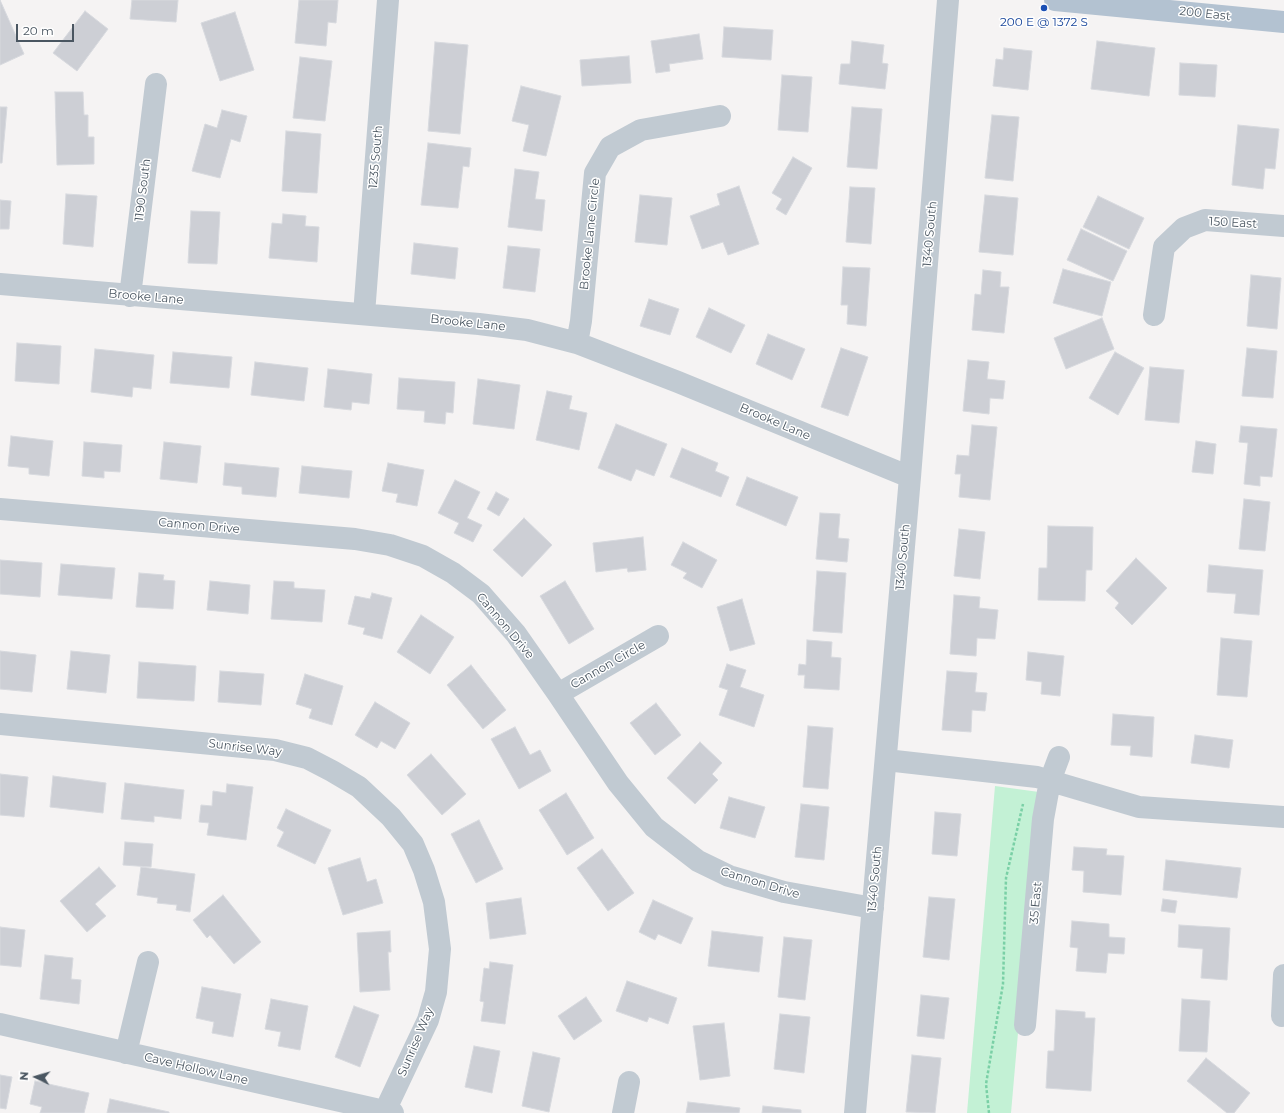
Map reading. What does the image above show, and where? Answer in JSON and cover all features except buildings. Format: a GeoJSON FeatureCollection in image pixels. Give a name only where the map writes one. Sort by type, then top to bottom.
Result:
{"type":"FeatureCollection","features":[{"type":"Feature","properties":{"kind":"main road","name":"200 East"},"geometry":{"type":"LineString","coordinates":[[1055,0],[1284,22]]}},
{"type":"Feature","properties":{"kind":"street","name":"1235 South"},"geometry":{"type":"LineString","coordinates":[[364,314],[388,0]]}},
{"type":"Feature","properties":{"kind":"street","name":"1340 South"},"geometry":{"type":"LineString","coordinates":[[855,1113],[910,477],[948,0]]}},
{"type":"Feature","properties":{"kind":"street","name":"1190 South"},"geometry":{"type":"LineString","coordinates":[[130,296],[156,84]]}},
{"type":"Feature","properties":{"kind":"street","name":"Brooke Lane Circle"},"geometry":{"type":"LineString","coordinates":[[578,343],[595,173],[610,147],[641,130],[720,116]]}},
{"type":"Feature","properties":{"kind":"street","name":"150 East"},"geometry":{"type":"LineString","coordinates":[[1154,315],[1164,247],[1184,228],[1205,220],[1284,226]]}},
{"type":"Feature","properties":{"kind":"street","name":"Brooke Lane"},"geometry":{"type":"LineString","coordinates":[[0,284],[479,324],[527,330],[578,343],[678,382],[910,477]]}},
{"type":"Feature","properties":{"kind":"street","name":"Cannon Drive"},"geometry":{"type":"LineString","coordinates":[[0,509],[355,539],[390,545],[423,556],[453,573],[481,594],[516,634],[618,783],[654,827],[698,861],[729,876],[784,892],[873,908]]}},
{"type":"Feature","properties":{"kind":"street","name":"Cannon Circle"},"geometry":{"type":"LineString","coordinates":[[558,694],[658,636]]}},
{"type":"Feature","properties":{"kind":"street","name":"Sunrise Way"},"geometry":{"type":"LineString","coordinates":[[0,724],[275,750],[307,758],[332,771],[359,787],[391,816],[413,844],[424,870],[434,902],[440,949],[436,992],[428,1020],[387,1112]]}},
{"type":"Feature","properties":{"kind":"street","name":"35 East"},"geometry":{"type":"LineString","coordinates":[[1025,1025],[1043,819],[1043,779],[1059,757]]}},
{"type":"Feature","properties":{"kind":"street"},"geometry":{"type":"LineString","coordinates":[[886,760],[1043,779],[1139,807],[1284,817]]}},
{"type":"Feature","properties":{"kind":"street"},"geometry":{"type":"LineString","coordinates":[[126,1053],[148,962]]}},
{"type":"Feature","properties":{"kind":"street"},"geometry":{"type":"LineString","coordinates":[[1282,1016],[1284,975]]}},
{"type":"Feature","properties":{"kind":"street","name":"Cave Hollow Lane"},"geometry":{"type":"LineString","coordinates":[[0,1024],[387,1112]]}},
{"type":"Feature","properties":{"kind":"street"},"geometry":{"type":"LineString","coordinates":[[623,1113],[629,1082]]}},
{"type":"Feature","properties":{"kind":"path"},"geometry":{"type":"LineString","coordinates":[[989,1113],[986,1084],[1003,984],[1006,878],[1023,804],[1043,779]]}},
{"type":"Feature","properties":{"kind":"green space"},"geometry":{"type":"Polygon","coordinates":[[[995,786],[1039,792],[1011,1113],[967,1113],[995,786]]]}},
{"type":"Feature","properties":{"kind":"place","name":"200 E @ 1372 S"},"geometry":{"type":"Point","coordinates":[1044,8]}}]}
